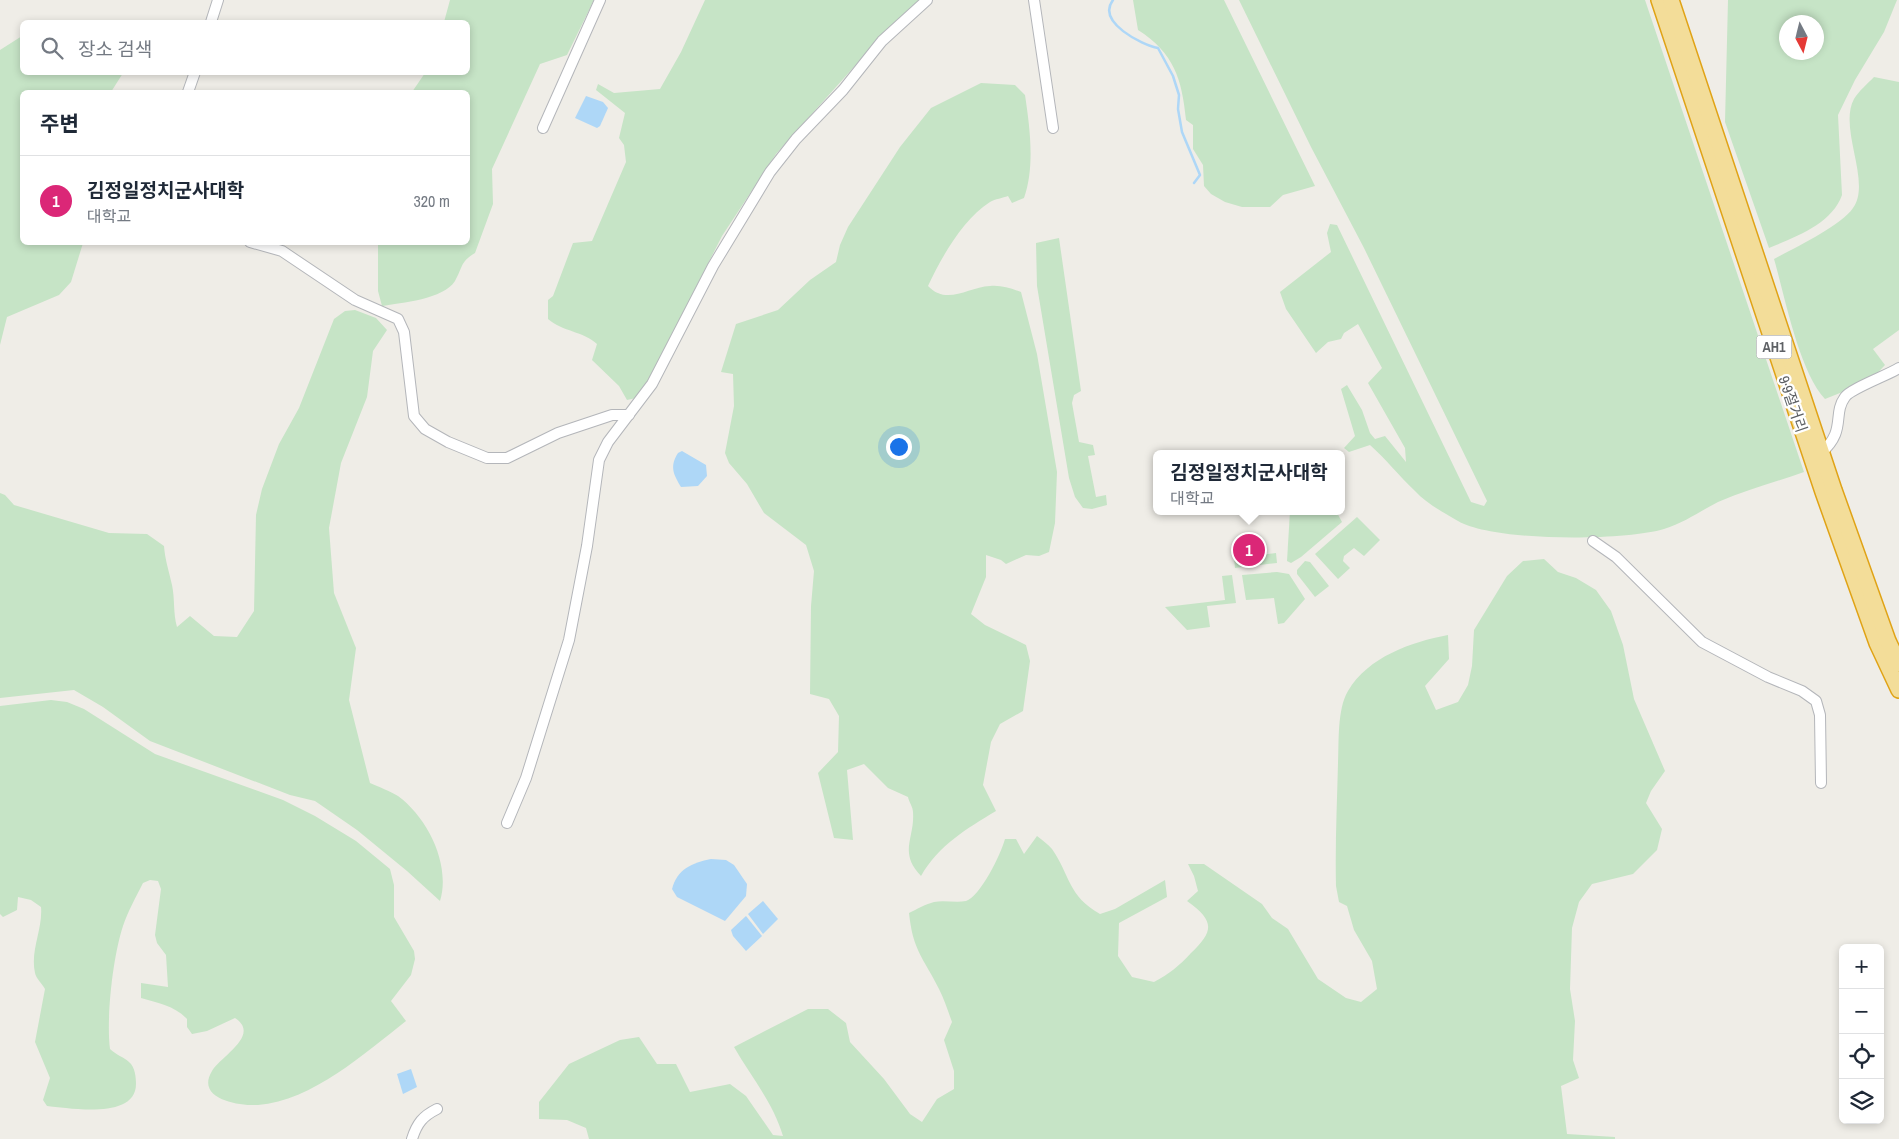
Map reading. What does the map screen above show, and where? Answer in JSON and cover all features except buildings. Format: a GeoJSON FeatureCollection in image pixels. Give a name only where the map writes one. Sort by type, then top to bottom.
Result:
{"type":"FeatureCollection","features":[{"type":"Feature","properties":{"kind":"highway","name":"9·9절거리"},"geometry":{"type":"LineString","coordinates":[[1659,0],[1823,492],[1877,643],[1899,690]]}},
{"type":"Feature","properties":{"kind":"highway","name":"9·9절거리"},"geometry":{"type":"LineString","coordinates":[[1671,0],[1821,453],[1888,641],[1899,664]]}},
{"type":"Feature","properties":{"kind":"street"},"geometry":{"type":"LineString","coordinates":[[212,20],[218,0]]}},
{"type":"Feature","properties":{"kind":"street"},"geometry":{"type":"LineString","coordinates":[[542,128],[600,0]]}},
{"type":"Feature","properties":{"kind":"street"},"geometry":{"type":"LineString","coordinates":[[507,823],[526,778],[574,621],[599,460],[608,442],[652,384],[713,266],[770,172],[796,139],[843,90],[882,41],[927,0]]}},
{"type":"Feature","properties":{"kind":"street"},"geometry":{"type":"LineString","coordinates":[[1034,0],[1053,128]]}},
{"type":"Feature","properties":{"kind":"street"},"geometry":{"type":"LineString","coordinates":[[189,90],[194,75]]}},
{"type":"Feature","properties":{"kind":"street"},"geometry":{"type":"LineString","coordinates":[[261,245],[282,251],[355,300],[398,319],[404,332],[414,416],[425,429],[448,442],[487,458],[507,458],[558,433],[612,415],[629,415]]}},
{"type":"Feature","properties":{"kind":"street"},"geometry":{"type":"LineString","coordinates":[[1821,453],[1835,437],[1844,398],[1854,390],[1899,368]]}},
{"type":"Feature","properties":{"kind":"street"},"geometry":{"type":"LineString","coordinates":[[1593,541],[1616,557],[1702,642],[1768,677],[1802,691],[1816,701],[1820,715],[1821,783]]}},
{"type":"Feature","properties":{"kind":"street"},"geometry":{"type":"LineString","coordinates":[[412,1139],[419,1122],[425,1115],[437,1109]]}},
{"type":"Feature","properties":{"kind":"green space"},"geometry":{"type":"Polygon","coordinates":[[[450,0],[594,0],[567,55],[540,64],[492,169],[493,204],[475,253],[464,262],[455,281],[442,292],[411,302],[382,306],[378,291],[378,245],[470,245],[470,90],[413,90],[424,75],[470,75],[470,20],[445,20],[450,0]]]}},
{"type":"Feature","properties":{"kind":"green space"},"geometry":{"type":"Polygon","coordinates":[[[705,0],[921,0],[878,40],[776,154],[722,236],[648,382],[636,398],[627,400],[619,386],[592,360],[597,344],[586,336],[560,327],[548,319],[548,300],[553,296],[573,243],[592,241],[626,162],[624,145],[619,138],[625,113],[596,90],[598,84],[614,93],[660,89],[681,52],[705,0]]]}},
{"type":"Feature","properties":{"kind":"green space"},"geometry":{"type":"Polygon","coordinates":[[[1133,0],[1224,0],[1315,186],[1283,195],[1270,207],[1242,207],[1225,202],[1211,194],[1204,186],[1203,165],[1193,149],[1193,125],[1186,120],[1179,80],[1174,68],[1160,48],[1138,30],[1133,0]]]}},
{"type":"Feature","properties":{"kind":"green space"},"geometry":{"type":"Polygon","coordinates":[[[1239,0],[1645,0],[1804,472],[1718,502],[1678,524],[1664,529],[1620,536],[1528,536],[1476,528],[1458,521],[1435,508],[1419,495],[1370,445],[1349,452],[1344,448],[1355,436],[1341,389],[1347,385],[1362,410],[1370,433],[1375,439],[1385,436],[1406,462],[1405,448],[1368,383],[1382,368],[1358,324],[1344,333],[1341,339],[1328,342],[1316,353],[1286,309],[1280,292],[1331,252],[1327,233],[1330,224],[1337,225],[1471,502],[1484,506],[1487,501],[1364,248],[1311,147],[1239,0]]]}},
{"type":"Feature","properties":{"kind":"green space"},"geometry":{"type":"Polygon","coordinates":[[[1728,0],[1897,0],[1884,32],[1855,80],[1838,115],[1842,195],[1837,205],[1830,214],[1812,228],[1769,248],[1725,122],[1728,0]]]}},
{"type":"Feature","properties":{"kind":"green space"},"geometry":{"type":"Polygon","coordinates":[[[20,37],[20,75],[122,75],[112,90],[20,90],[20,245],[82,245],[71,282],[59,295],[7,317],[0,345],[0,50],[20,37]]]}},
{"type":"Feature","properties":{"kind":"green space"},"geometry":{"type":"Polygon","coordinates":[[[1874,77],[1899,82],[1899,330],[1873,349],[1885,365],[1870,381],[1825,399],[1816,387],[1800,352],[1774,259],[1828,229],[1847,215],[1853,208],[1858,197],[1859,184],[1850,125],[1850,111],[1856,96],[1874,77]]]}},
{"type":"Feature","properties":{"kind":"green space"},"geometry":{"type":"Polygon","coordinates":[[[981,83],[1015,85],[1025,95],[1030,147],[1030,173],[1024,198],[1012,203],[1008,196],[994,200],[980,209],[954,240],[939,263],[928,286],[935,292],[943,295],[958,294],[982,287],[994,286],[1006,287],[1021,292],[1037,354],[1057,472],[1055,523],[1049,552],[1039,556],[1026,555],[1006,564],[1001,560],[986,555],[986,577],[971,614],[985,625],[1026,645],[1030,661],[1023,711],[1000,724],[991,742],[983,785],[996,811],[954,839],[936,855],[921,876],[910,860],[909,845],[913,812],[908,797],[888,788],[864,764],[847,770],[853,840],[834,838],[818,773],[838,752],[839,716],[829,699],[810,694],[811,606],[814,571],[806,545],[764,513],[747,484],[729,463],[725,453],[734,406],[733,374],[721,372],[736,324],[778,310],[810,280],[836,262],[840,245],[848,227],[900,147],[931,108],[981,83]]]}},
{"type":"Feature","properties":{"kind":"green space"},"geometry":{"type":"Polygon","coordinates":[[[1059,238],[1081,391],[1074,395],[1072,403],[1079,442],[1093,445],[1095,455],[1088,456],[1096,497],[1106,495],[1107,505],[1092,509],[1083,508],[1075,497],[1069,478],[1037,286],[1036,243],[1059,238]]]}},
{"type":"Feature","properties":{"kind":"green space"},"geometry":{"type":"Polygon","coordinates":[[[355,310],[376,318],[387,330],[373,351],[367,397],[341,463],[329,528],[334,593],[356,648],[349,700],[370,783],[395,794],[409,805],[427,829],[434,843],[442,872],[443,887],[440,901],[357,830],[315,801],[290,795],[150,741],[103,707],[74,690],[0,698],[0,493],[5,495],[14,505],[109,533],[147,534],[164,546],[173,590],[177,627],[190,616],[214,636],[237,637],[254,611],[256,515],[262,489],[279,444],[299,408],[334,319],[345,311],[355,310]]]}},
{"type":"Feature","properties":{"kind":"green space"},"geometry":{"type":"Polygon","coordinates":[[[1290,515],[1338,515],[1342,522],[1301,557],[1291,563],[1287,561],[1290,515]]]}},
{"type":"Feature","properties":{"kind":"green space"},"geometry":{"type":"Polygon","coordinates":[[[1357,517],[1380,540],[1364,556],[1354,548],[1344,556],[1343,561],[1350,568],[1338,579],[1315,554],[1357,517]]]}},
{"type":"Feature","properties":{"kind":"green space"},"geometry":{"type":"Polygon","coordinates":[[[1276,553],[1277,563],[1235,568],[1234,558],[1276,553]]]}},
{"type":"Feature","properties":{"kind":"green space"},"geometry":{"type":"Polygon","coordinates":[[[1544,559],[1558,572],[1576,578],[1596,590],[1611,611],[1623,645],[1634,699],[1665,771],[1651,791],[1646,803],[1662,829],[1657,850],[1633,874],[1592,884],[1579,902],[1572,928],[1570,989],[1575,1021],[1573,1060],[1579,1078],[1561,1086],[1567,1134],[1615,1137],[1615,1139],[589,1139],[586,1128],[567,1120],[539,1119],[539,1102],[569,1064],[620,1040],[639,1037],[657,1064],[676,1064],[690,1092],[730,1084],[746,1096],[773,1135],[783,1136],[768,1101],[734,1047],[808,1009],[828,1009],[846,1023],[850,1042],[884,1079],[910,1114],[922,1122],[937,1099],[954,1089],[954,1071],[944,1040],[952,1022],[941,993],[919,953],[913,936],[909,913],[934,902],[962,902],[972,898],[989,874],[1005,839],[1016,839],[1024,854],[1037,836],[1052,849],[1075,892],[1089,907],[1100,914],[1115,909],[1165,880],[1167,897],[1119,923],[1118,956],[1132,977],[1154,982],[1178,966],[1204,938],[1208,926],[1207,920],[1203,914],[1187,901],[1198,891],[1188,864],[1204,864],[1262,904],[1272,918],[1288,929],[1318,979],[1346,998],[1361,1002],[1377,989],[1372,961],[1354,930],[1347,906],[1339,902],[1336,886],[1339,736],[1340,716],[1344,698],[1357,679],[1379,660],[1405,647],[1448,635],[1449,659],[1425,686],[1436,710],[1458,702],[1468,685],[1472,666],[1474,630],[1507,576],[1523,561],[1544,559]]]}},
{"type":"Feature","properties":{"kind":"green space"},"geometry":{"type":"Polygon","coordinates":[[[1305,561],[1310,562],[1329,586],[1315,597],[1297,574],[1297,570],[1305,561]]]}},
{"type":"Feature","properties":{"kind":"green space"},"geometry":{"type":"Polygon","coordinates":[[[1277,572],[1289,574],[1305,599],[1284,623],[1278,624],[1274,598],[1246,600],[1242,575],[1277,572]]]}},
{"type":"Feature","properties":{"kind":"green space"},"geometry":{"type":"Polygon","coordinates":[[[1232,575],[1236,603],[1207,606],[1210,627],[1187,630],[1165,607],[1225,600],[1222,576],[1232,575]]]}},
{"type":"Feature","properties":{"kind":"green space"},"geometry":{"type":"Polygon","coordinates":[[[51,700],[67,702],[84,709],[155,754],[283,800],[315,816],[356,841],[390,869],[394,885],[394,917],[414,951],[415,959],[411,975],[391,1001],[406,1021],[337,1074],[298,1095],[278,1102],[258,1105],[240,1104],[222,1099],[209,1088],[208,1081],[212,1071],[242,1038],[244,1031],[242,1025],[235,1018],[207,1031],[192,1034],[187,1027],[187,1019],[177,1011],[166,1005],[141,998],[141,983],[168,987],[166,955],[157,943],[155,935],[161,889],[158,881],[150,880],[143,883],[123,926],[113,970],[110,1004],[110,1049],[127,1060],[133,1067],[136,1084],[133,1095],[125,1103],[100,1109],[47,1106],[43,1100],[50,1078],[35,1042],[45,989],[36,975],[34,964],[41,907],[31,900],[18,897],[17,910],[3,917],[0,914],[0,706],[51,700]]]}},
{"type":"Feature","properties":{"kind":"water"},"geometry":{"type":"Polygon","coordinates":[[[586,96],[603,102],[608,108],[600,126],[597,128],[575,118],[586,96]]]}},
{"type":"Feature","properties":{"kind":"water"},"geometry":{"type":"Polygon","coordinates":[[[682,451],[706,465],[707,476],[698,486],[681,487],[676,479],[673,467],[675,458],[682,451]]]}},
{"type":"Feature","properties":{"kind":"water"},"geometry":{"type":"Polygon","coordinates":[[[711,859],[726,860],[734,865],[747,884],[746,896],[725,921],[677,897],[672,889],[678,876],[686,868],[711,859]]]}},
{"type":"Feature","properties":{"kind":"water"},"geometry":{"type":"Polygon","coordinates":[[[763,901],[778,919],[763,934],[748,914],[763,901]]]}},
{"type":"Feature","properties":{"kind":"water"},"geometry":{"type":"Polygon","coordinates":[[[746,916],[762,936],[746,951],[733,936],[731,930],[746,916]]]}},
{"type":"Feature","properties":{"kind":"water"},"geometry":{"type":"Polygon","coordinates":[[[411,1069],[417,1087],[403,1094],[397,1074],[411,1069]]]}},
{"type":"Feature","properties":{"kind":"waterway"},"geometry":{"type":"LineString","coordinates":[[1113,0],[1109,8],[1116,24],[1132,37],[1158,48],[1173,76],[1179,95],[1178,109],[1182,132],[1200,175],[1194,183]]}},
{"type":"Feature","properties":{"kind":"place","name":"김정일정치군사대학"},"geometry":{"type":"Point","coordinates":[1249,550]}}]}
